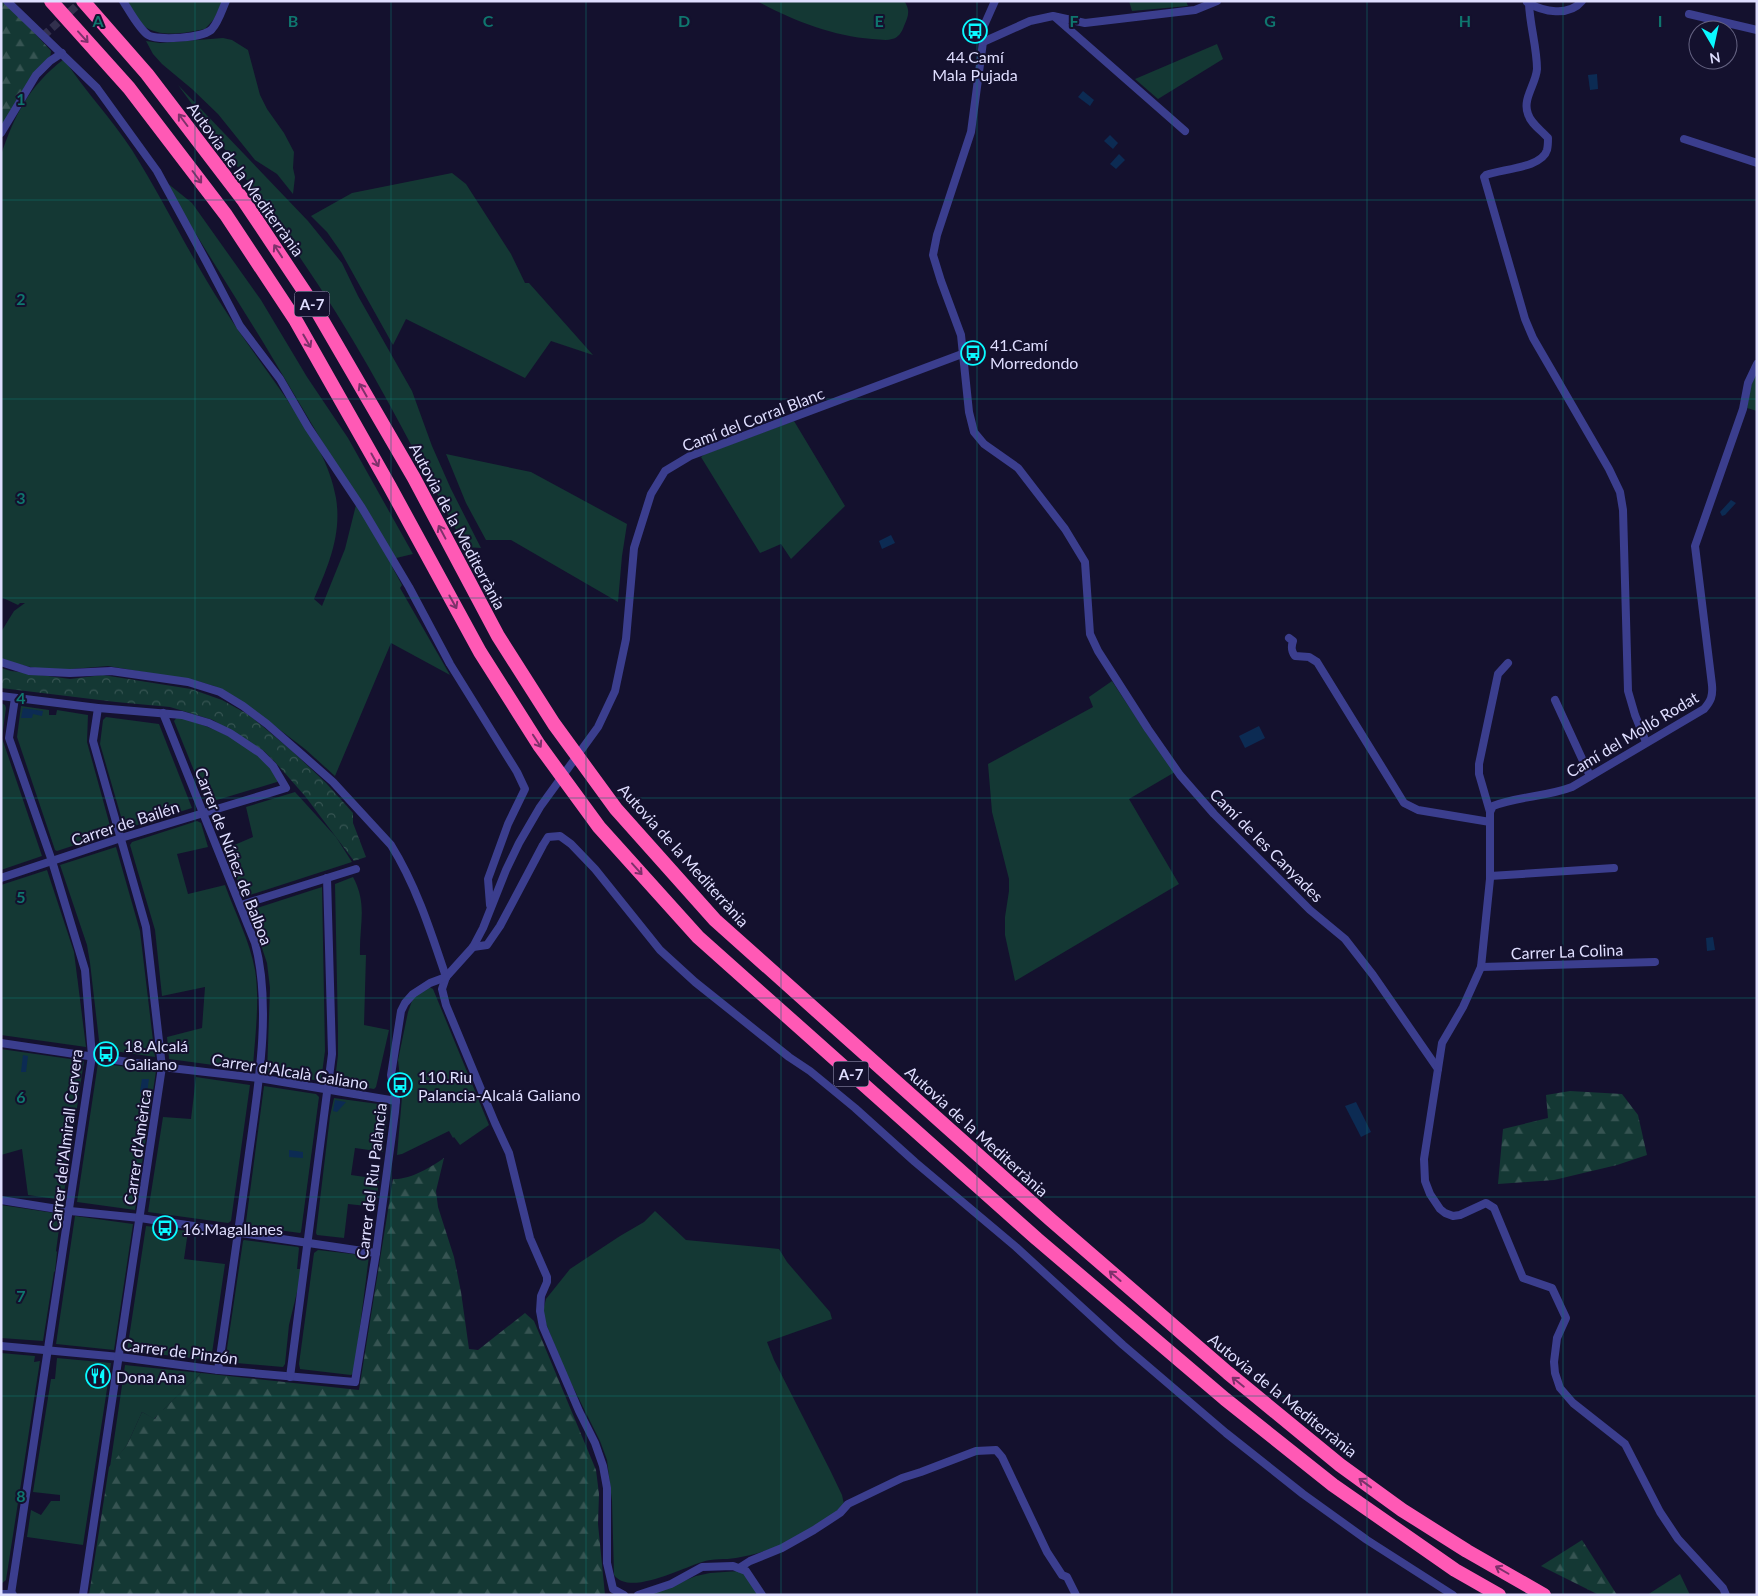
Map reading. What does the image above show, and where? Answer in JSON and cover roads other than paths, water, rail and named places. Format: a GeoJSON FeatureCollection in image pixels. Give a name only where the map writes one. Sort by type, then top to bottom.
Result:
{"type":"FeatureCollection","features":[{"type":"Feature","properties":{"kind":"highway","name":"A-7"},"geometry":{"type":"LineString","coordinates":[[50,1],[129,88],[226,215],[296,321],[390,487],[480,652],[538,745],[599,827],[698,937],[1037,1239],[1225,1399],[1333,1485],[1455,1570],[1499,1595]]}},
{"type":"Feature","properties":{"kind":"highway","name":"Autovia de la Mediterrània"},"geometry":{"type":"LineString","coordinates":[[83,1],[148,74],[244,201],[314,306],[414,478],[498,636],[554,724],[616,809],[715,920],[1050,1220],[1228,1373],[1340,1465],[1402,1510],[1544,1595]]}},
{"type":"Feature","properties":{"kind":"street"},"geometry":{"type":"LineString","coordinates":[[7,1],[97,88],[157,171],[240,326],[280,379],[308,427],[362,508],[409,587],[450,664],[517,772],[525,789],[508,824],[488,879],[491,908]]}},
{"type":"Feature","properties":{"kind":"street"},"geometry":{"type":"LineString","coordinates":[[122,1],[146,33],[156,38],[206,34],[212,29],[226,1]]}},
{"type":"Feature","properties":{"kind":"street","name":"Camí de les Canyades"},"geometry":{"type":"LineString","coordinates":[[995,1],[983,28],[983,42],[971,132],[937,235],[933,255],[961,335],[969,412],[974,432],[984,444],[1018,468],[1065,529],[1085,562],[1090,634],[1098,651],[1180,775],[1214,814],[1310,910],[1345,939],[1373,975],[1438,1069]]}},
{"type":"Feature","properties":{"kind":"street"},"geometry":{"type":"LineString","coordinates":[[983,42],[1030,21],[1053,16],[1084,23],[1195,10],[1216,1]]}},
{"type":"Feature","properties":{"kind":"street"},"geometry":{"type":"LineString","coordinates":[[1527,2],[1543,10],[1559,12],[1574,8],[1582,1]]}},
{"type":"Feature","properties":{"kind":"street"},"geometry":{"type":"LineString","coordinates":[[1527,2],[1537,70],[1526,105],[1527,114],[1532,122],[1548,138],[1547,150],[1541,159],[1533,163],[1494,172],[1484,177],[1519,300],[1533,338],[1609,469],[1620,492],[1624,521],[1628,691],[1634,715],[1646,742]]}},
{"type":"Feature","properties":{"kind":"street"},"geometry":{"type":"LineString","coordinates":[[1688,14],[1757,30]]}},
{"type":"Feature","properties":{"kind":"street"},"geometry":{"type":"LineString","coordinates":[[1053,16],[1185,131]]}},
{"type":"Feature","properties":{"kind":"street"},"geometry":{"type":"LineString","coordinates":[[1,133],[36,75],[50,61],[62,53]]}},
{"type":"Feature","properties":{"kind":"street"},"geometry":{"type":"LineString","coordinates":[[1684,139],[1757,164]]}},
{"type":"Feature","properties":{"kind":"street","name":"Camí del Corral Blanc"},"geometry":{"type":"LineString","coordinates":[[473,947],[518,843],[540,807],[598,727],[615,691],[626,639],[634,548],[651,494],[665,471],[690,456],[962,354]]}},
{"type":"Feature","properties":{"kind":"street","name":"Camí del Molló Rodat"},"geometry":{"type":"LineString","coordinates":[[1490,812],[1493,806],[1502,803],[1563,791],[1704,709],[1711,701],[1713,694],[1696,546],[1743,409],[1748,383],[1757,364]]}},
{"type":"Feature","properties":{"kind":"street"},"geometry":{"type":"LineString","coordinates":[[1289,638],[1293,641],[1291,647],[1294,656],[1309,656],[1316,662],[1404,803],[1418,810],[1490,822]]}},
{"type":"Feature","properties":{"kind":"street"},"geometry":{"type":"LineString","coordinates":[[1,662],[29,671],[70,673],[111,671],[188,682],[220,692],[243,706],[267,724],[333,782],[391,845],[420,904],[446,977]]}},
{"type":"Feature","properties":{"kind":"street"},"geometry":{"type":"LineString","coordinates":[[1508,663],[1498,674],[1478,764],[1490,812],[1490,876],[1480,967],[1463,1007],[1442,1043],[1424,1159],[1425,1181],[1430,1194],[1445,1213],[1453,1216],[1460,1215],[1486,1203],[1494,1208],[1524,1278],[1552,1288],[1566,1318],[1557,1338],[1554,1362],[1560,1388],[1573,1403],[1625,1444],[1660,1512],[1674,1532],[1723,1588],[1726,1595]]}},
{"type":"Feature","properties":{"kind":"street"},"geometry":{"type":"LineString","coordinates":[[1,696],[98,708],[163,713]]}},
{"type":"Feature","properties":{"kind":"street","name":"Carrer del'Almirall Cervera"},"geometry":{"type":"LineString","coordinates":[[11,1595],[92,1056],[85,970],[52,861],[9,738],[15,698]]}},
{"type":"Feature","properties":{"kind":"street"},"geometry":{"type":"LineString","coordinates":[[1555,700],[1590,776]]}},
{"type":"Feature","properties":{"kind":"street","name":"Carrer d'Amèrica"},"geometry":{"type":"LineString","coordinates":[[83,1595],[162,1067],[146,927],[93,741],[98,708]]}},
{"type":"Feature","properties":{"kind":"street","name":"Carrer de Bailén"},"geometry":{"type":"LineString","coordinates":[[1,878],[121,838],[286,788],[273,766],[230,733],[209,723],[182,715],[163,713]]}},
{"type":"Feature","properties":{"kind":"street","name":"Carrer de Núñez de Balboa"},"geometry":{"type":"LineString","coordinates":[[163,713],[255,943],[262,984],[259,1078],[218,1370]]}},
{"type":"Feature","properties":{"kind":"street"},"geometry":{"type":"LineString","coordinates":[[624,1595],[612,1589],[607,1562],[607,1488],[603,1466],[595,1443],[543,1327],[540,1311],[541,1296],[547,1282],[547,1277],[530,1238],[509,1153],[446,1005],[442,989],[446,977],[473,947],[487,945],[500,926],[548,837],[560,836],[570,844],[595,869],[660,950],[695,982],[855,1108],[915,1162],[1016,1247],[1123,1345],[1197,1409],[1296,1488],[1367,1540],[1453,1595]]}},
{"type":"Feature","properties":{"kind":"street"},"geometry":{"type":"LineString","coordinates":[[1490,876],[1614,868]]}},
{"type":"Feature","properties":{"kind":"street"},"geometry":{"type":"LineString","coordinates":[[241,906],[356,869]]}},
{"type":"Feature","properties":{"kind":"street"},"geometry":{"type":"LineString","coordinates":[[290,1377],[332,1054],[328,878]]}},
{"type":"Feature","properties":{"kind":"street","name":"Carrer La Colina"},"geometry":{"type":"LineString","coordinates":[[1480,967],[1655,962]]}},
{"type":"Feature","properties":{"kind":"street","name":"Carrer del Riu Palància"},"geometry":{"type":"LineString","coordinates":[[355,1382],[376,1253],[396,1101],[391,1075],[401,1011],[413,994],[430,983],[446,977]]}},
{"type":"Feature","properties":{"kind":"street","name":"Carrer d'Alcalà Galiano"},"geometry":{"type":"LineString","coordinates":[[1,1043],[162,1067],[259,1078],[396,1101]]}},
{"type":"Feature","properties":{"kind":"street"},"geometry":{"type":"LineString","coordinates":[[1,1200],[70,1211],[140,1218],[376,1253]]}},
{"type":"Feature","properties":{"kind":"street","name":"Carrer de Pinzón"},"geometry":{"type":"LineString","coordinates":[[1,1346],[120,1357],[218,1370],[355,1382]]}},
{"type":"Feature","properties":{"kind":"street"},"geometry":{"type":"LineString","coordinates":[[739,1568],[750,1561],[782,1548],[814,1530],[840,1513],[848,1504],[902,1478],[976,1451],[996,1450],[1006,1466],[1055,1567],[1067,1578],[1076,1595]]}},
{"type":"Feature","properties":{"kind":"street"},"geometry":{"type":"LineString","coordinates":[[638,1595],[671,1584],[702,1567],[733,1566],[746,1571],[762,1595]]}},
{"type":"Feature","properties":{"kind":"street"},"geometry":{"type":"LineString","coordinates":[[2,1595],[11,1595]]}},
{"type":"Feature","properties":{"kind":"water"},"geometry":{"type":"Polygon","coordinates":[[[1597,74],[1598,89],[1590,90],[1588,75],[1597,74]]]}},
{"type":"Feature","properties":{"kind":"water"},"geometry":{"type":"Polygon","coordinates":[[[1083,91],[1094,100],[1090,106],[1078,97],[1083,91]]]}},
{"type":"Feature","properties":{"kind":"water"},"geometry":{"type":"Polygon","coordinates":[[[1110,135],[1118,143],[1113,149],[1104,141],[1110,135]]]}},
{"type":"Feature","properties":{"kind":"water"},"geometry":{"type":"Polygon","coordinates":[[[1119,154],[1125,160],[1116,169],[1110,164],[1119,154]]]}},
{"type":"Feature","properties":{"kind":"water"},"geometry":{"type":"Polygon","coordinates":[[[1731,500],[1736,503],[1722,516],[1720,512],[1731,500]]]}},
{"type":"Feature","properties":{"kind":"water"},"geometry":{"type":"Polygon","coordinates":[[[891,535],[895,543],[882,549],[879,541],[891,535]]]}},
{"type":"Feature","properties":{"kind":"water"},"geometry":{"type":"Polygon","coordinates":[[[23,708],[43,711],[42,716],[33,714],[32,718],[21,718],[23,708]]]}},
{"type":"Feature","properties":{"kind":"water"},"geometry":{"type":"Polygon","coordinates":[[[1259,726],[1265,738],[1245,748],[1239,736],[1259,726]]]}},
{"type":"Feature","properties":{"kind":"water"},"geometry":{"type":"Polygon","coordinates":[[[1713,937],[1715,950],[1707,951],[1706,938],[1713,937]]]}},
{"type":"Feature","properties":{"kind":"water"},"geometry":{"type":"Polygon","coordinates":[[[23,1055],[28,1056],[26,1072],[21,1072],[23,1055]]]}},
{"type":"Feature","properties":{"kind":"water"},"geometry":{"type":"Polygon","coordinates":[[[142,1079],[149,1079],[147,1093],[144,1096],[140,1092],[142,1079]]]}},
{"type":"Feature","properties":{"kind":"water"},"geometry":{"type":"Polygon","coordinates":[[[335,1100],[346,1102],[337,1112],[333,1111],[335,1100]]]}},
{"type":"Feature","properties":{"kind":"water"},"geometry":{"type":"Polygon","coordinates":[[[1356,1102],[1371,1132],[1361,1137],[1345,1106],[1356,1102]]]}},
{"type":"Feature","properties":{"kind":"water"},"geometry":{"type":"Polygon","coordinates":[[[289,1150],[303,1152],[303,1158],[289,1157],[289,1150]]]}},
{"type":"Feature","properties":{"kind":"tunnel"},"geometry":{"type":"LineString","coordinates":[[43,36],[82,1]]}},
{"type":"Feature","properties":{"kind":"place","name":"44.Camí Mala Pujada"},"geometry":{"type":"Point","coordinates":[975,31]}},
{"type":"Feature","properties":{"kind":"place","name":"41.Camí Morredondo"},"geometry":{"type":"Point","coordinates":[973,353]}},
{"type":"Feature","properties":{"kind":"place","name":"18.Alcalá Galiano"},"geometry":{"type":"Point","coordinates":[106,1054]}},
{"type":"Feature","properties":{"kind":"place","name":"110.Riu Palancia-Alcalá Galiano"},"geometry":{"type":"Point","coordinates":[400,1085]}},
{"type":"Feature","properties":{"kind":"place","name":"16.Magallanes"},"geometry":{"type":"Point","coordinates":[165,1228]}},
{"type":"Feature","properties":{"kind":"place","name":"Dona Ana"},"geometry":{"type":"Point","coordinates":[98,1376]}}]}
